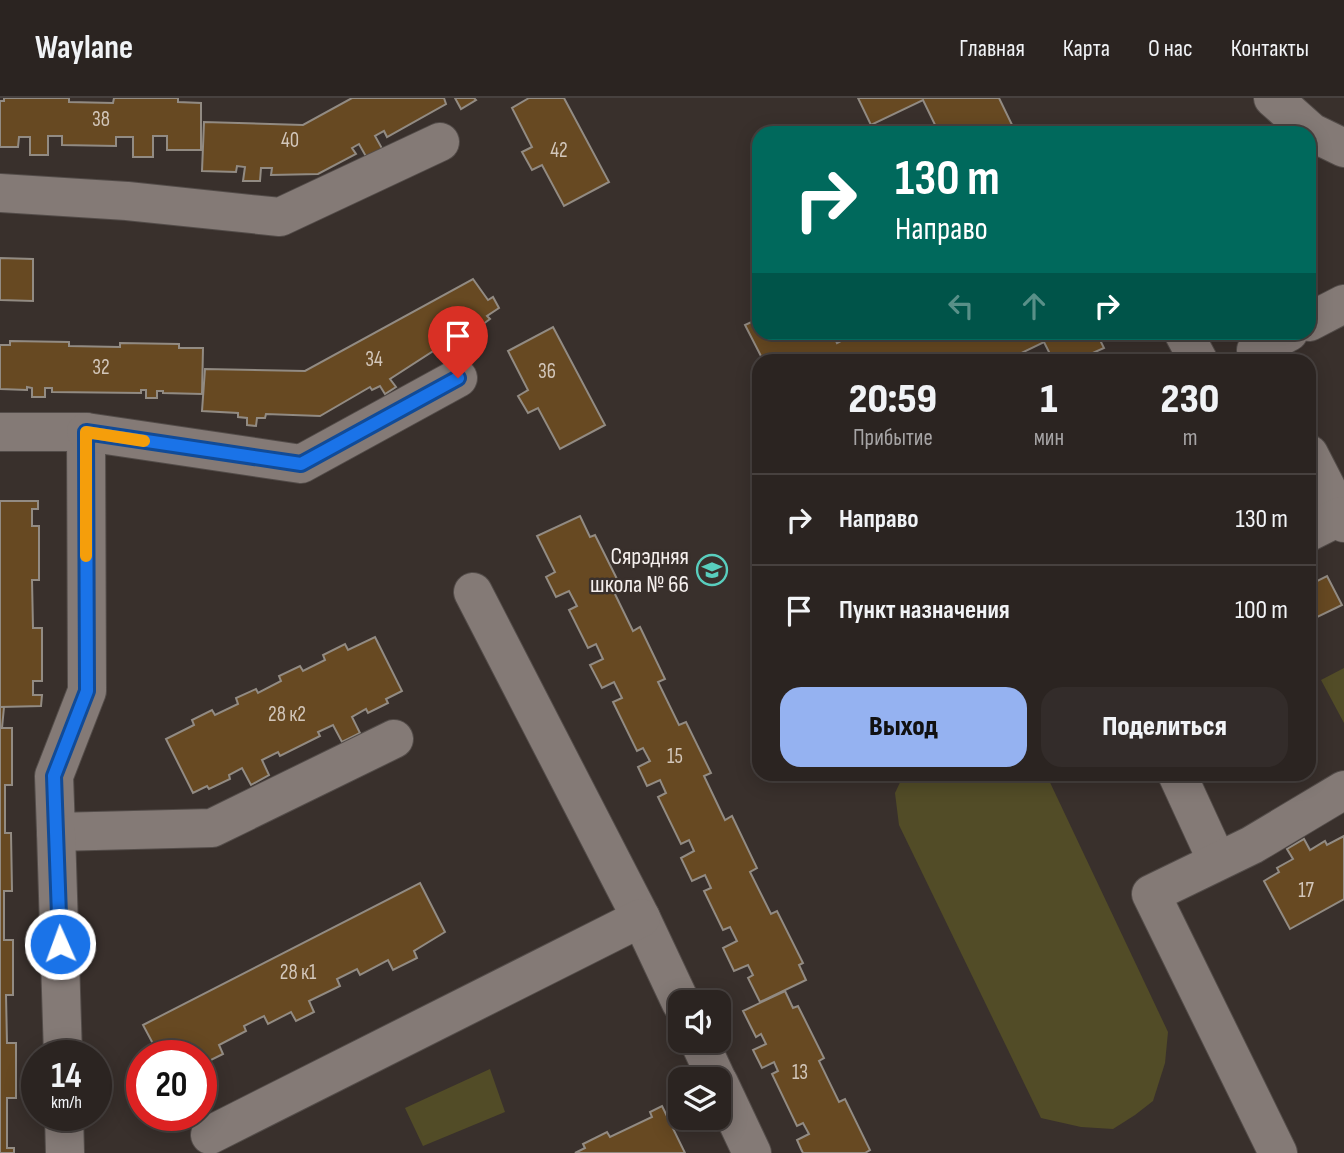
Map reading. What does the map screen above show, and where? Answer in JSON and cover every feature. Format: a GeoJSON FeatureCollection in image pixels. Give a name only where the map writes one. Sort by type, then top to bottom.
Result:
{"type":"FeatureCollection","features":[{"type":"Feature","properties":{"kind":"lane"},"geometry":{"type":"LineString","coordinates":[[1273,98],[1304,126]]}},
{"type":"Feature","properties":{"kind":"lane"},"geometry":{"type":"LineString","coordinates":[[1316,134],[1344,148]]}},
{"type":"Feature","properties":{"kind":"lane"},"geometry":{"type":"LineString","coordinates":[[0,193],[127,201],[280,217],[439,142]]}},
{"type":"Feature","properties":{"kind":"lane"},"geometry":{"type":"LineString","coordinates":[[1316,318],[1344,304]]}},
{"type":"Feature","properties":{"kind":"lane"},"geometry":{"type":"LineString","coordinates":[[1255,354],[1277,340]]}},
{"type":"Feature","properties":{"kind":"lane"},"geometry":{"type":"LineString","coordinates":[[0,432],[86,432],[301,464],[458,378]]}},
{"type":"Feature","properties":{"kind":"lane"},"geometry":{"type":"LineString","coordinates":[[63,1040],[54,776],[87,691],[86,432]]}},
{"type":"Feature","properties":{"kind":"lane"},"geometry":{"type":"LineString","coordinates":[[1316,476],[1331,524]]}},
{"type":"Feature","properties":{"kind":"lane"},"geometry":{"type":"LineString","coordinates":[[473,593],[675,990]]}},
{"type":"Feature","properties":{"kind":"lane"},"geometry":{"type":"LineString","coordinates":[[57,832],[212,828],[394,739]]}},
{"type":"Feature","properties":{"kind":"lane"},"geometry":{"type":"LineString","coordinates":[[1180,781],[1217,861]]}},
{"type":"Feature","properties":{"kind":"lane"},"geometry":{"type":"LineString","coordinates":[[1278,1153],[1151,894],[1252,845],[1344,790]]}},
{"type":"Feature","properties":{"kind":"lane"},"geometry":{"type":"LineString","coordinates":[[210,1135],[640,918]]}},
{"type":"Feature","properties":{"kind":"lane"},"geometry":{"type":"LineString","coordinates":[[731,1109],[752,1153]]}},
{"type":"Feature","properties":{"kind":"lane"},"geometry":{"type":"LineString","coordinates":[[64,1131],[65,1153]]}},
{"type":"Feature","properties":{"kind":"shaded area"},"geometry":{"type":"Polygon","coordinates":[[[1344,668],[1344,723],[1321,680],[1344,668]]]}},
{"type":"Feature","properties":{"kind":"shaded area"},"geometry":{"type":"Polygon","coordinates":[[[901,781],[1049,781],[1168,1032],[1165,1063],[1153,1101],[1113,1129],[1081,1127],[1041,1118],[899,825],[895,793],[901,781]]]}},
{"type":"Feature","properties":{"kind":"shaded area"},"geometry":{"type":"Polygon","coordinates":[[[490,1069],[505,1112],[423,1146],[405,1108],[490,1069]]]}},
{"type":"Feature","properties":{"kind":"building"},"geometry":{"type":"Polygon","coordinates":[[[4,98],[69,98],[69,102],[113,103],[114,98],[178,98],[178,102],[201,103],[201,150],[167,150],[167,136],[153,136],[153,157],[133,157],[133,137],[116,137],[116,146],[62,145],[62,136],[48,136],[48,155],[30,155],[30,137],[19,137],[18,147],[0,147],[0,101],[4,101],[4,98]]]}},
{"type":"Feature","properties":{"kind":"building"},"geometry":{"type":"Polygon","coordinates":[[[352,98],[444,98],[446,104],[387,137],[384,131],[375,136],[384,152],[368,160],[359,144],[352,148],[356,154],[318,174],[271,175],[272,168],[261,168],[260,181],[243,181],[245,167],[237,166],[236,172],[202,171],[204,122],[303,125],[352,98]]]}},
{"type":"Feature","properties":{"kind":"building"},"geometry":{"type":"Polygon","coordinates":[[[455,98],[474,98],[476,100],[461,109],[455,98]]]}},
{"type":"Feature","properties":{"kind":"building"},"geometry":{"type":"Polygon","coordinates":[[[529,98],[564,98],[609,182],[564,206],[542,165],[532,170],[522,152],[532,147],[512,108],[529,98]]]}},
{"type":"Feature","properties":{"kind":"building"},"geometry":{"type":"Polygon","coordinates":[[[858,98],[999,98],[1013,126],[936,126],[923,100],[871,125],[858,98]]]}},
{"type":"Feature","properties":{"kind":"building"},"geometry":{"type":"Polygon","coordinates":[[[0,258],[33,259],[33,301],[0,300],[0,258]]]}},
{"type":"Feature","properties":{"kind":"building"},"geometry":{"type":"Polygon","coordinates":[[[473,279],[488,300],[493,297],[499,308],[487,316],[490,319],[482,325],[484,328],[475,334],[481,343],[472,349],[466,340],[456,346],[452,339],[390,379],[396,387],[385,394],[380,386],[372,390],[370,387],[320,416],[266,414],[265,418],[257,418],[256,426],[247,425],[247,418],[238,417],[238,413],[202,411],[205,369],[305,371],[473,279]]]}},
{"type":"Feature","properties":{"kind":"building"},"geometry":{"type":"Polygon","coordinates":[[[752,322],[752,339],[745,325],[752,322]]]}},
{"type":"Feature","properties":{"kind":"building"},"geometry":{"type":"Polygon","coordinates":[[[553,327],[605,425],[560,449],[538,408],[528,413],[518,396],[528,390],[508,351],[553,327]]]}},
{"type":"Feature","properties":{"kind":"building"},"geometry":{"type":"Polygon","coordinates":[[[753,340],[836,340],[837,343],[843,340],[1100,340],[1104,348],[1090,354],[1050,354],[1044,342],[1019,354],[760,354],[753,340]]]}},
{"type":"Feature","properties":{"kind":"building"},"geometry":{"type":"Polygon","coordinates":[[[10,341],[69,342],[69,346],[120,347],[120,343],[179,344],[179,348],[203,348],[202,394],[157,391],[157,398],[146,398],[146,390],[141,390],[141,393],[52,392],[52,388],[45,388],[45,397],[32,397],[32,388],[0,389],[0,345],[10,345],[10,341]]]}},
{"type":"Feature","properties":{"kind":"building"},"geometry":{"type":"Polygon","coordinates":[[[0,501],[38,501],[38,509],[32,509],[32,526],[39,526],[39,580],[32,580],[33,628],[42,628],[42,681],[33,681],[33,695],[42,695],[41,706],[0,707],[0,501]]]}},
{"type":"Feature","properties":{"kind":"building"},"geometry":{"type":"Polygon","coordinates":[[[580,516],[590,537],[595,535],[620,585],[612,588],[633,631],[640,627],[665,679],[658,682],[679,725],[686,722],[711,773],[704,776],[725,820],[732,816],[757,868],[750,872],[771,914],[777,911],[803,963],[799,965],[806,980],[760,1002],[748,978],[753,975],[748,965],[734,971],[723,948],[737,941],[730,927],[723,930],[704,891],[711,888],[705,875],[692,881],[681,858],[694,851],[689,840],[681,844],[658,797],[666,793],[660,780],[647,786],[638,767],[650,761],[643,748],[637,751],[613,702],[622,698],[614,682],[602,688],[590,665],[603,659],[596,644],[588,648],[569,610],[577,606],[569,591],[556,597],[546,577],[555,572],[537,536],[580,516]]]}},
{"type":"Feature","properties":{"kind":"building"},"geometry":{"type":"Polygon","coordinates":[[[1327,576],[1342,605],[1316,618],[1316,582],[1327,576]]]}},
{"type":"Feature","properties":{"kind":"building"},"geometry":{"type":"Polygon","coordinates":[[[375,637],[402,691],[386,699],[388,703],[368,713],[366,709],[352,717],[360,733],[342,742],[333,725],[318,732],[320,736],[280,756],[278,752],[262,760],[269,775],[251,785],[242,768],[229,775],[230,779],[193,793],[166,739],[194,725],[192,720],[212,710],[215,715],[238,704],[236,698],[256,689],[258,693],[281,681],[279,676],[300,666],[303,671],[325,660],[323,655],[345,644],[348,650],[375,637]]]}},
{"type":"Feature","properties":{"kind":"building"},"geometry":{"type":"Polygon","coordinates":[[[0,707],[4,707],[2,728],[12,728],[12,785],[5,785],[5,833],[11,833],[12,891],[4,891],[4,940],[13,940],[13,995],[6,995],[7,1043],[16,1043],[16,1098],[7,1098],[7,1148],[14,1148],[14,1153],[0,1153],[0,707]]]}},
{"type":"Feature","properties":{"kind":"building"},"geometry":{"type":"Polygon","coordinates":[[[1344,836],[1344,899],[1290,929],[1264,881],[1279,872],[1277,868],[1293,859],[1287,849],[1304,839],[1310,850],[1325,841],[1327,845],[1344,836]]]}},
{"type":"Feature","properties":{"kind":"building"},"geometry":{"type":"Polygon","coordinates":[[[420,883],[445,932],[414,951],[417,958],[393,970],[388,960],[360,975],[357,969],[337,979],[340,986],[309,1001],[314,1012],[296,1021],[291,1012],[268,1024],[264,1016],[244,1026],[246,1031],[219,1045],[223,1054],[217,1057],[217,1040],[151,1040],[143,1025],[420,883]]]}},
{"type":"Feature","properties":{"kind":"building"},"geometry":{"type":"Polygon","coordinates":[[[785,991],[793,1008],[798,1006],[824,1058],[819,1061],[839,1102],[845,1099],[870,1150],[865,1153],[803,1153],[801,1149],[797,1140],[809,1134],[803,1123],[797,1126],[772,1074],[778,1071],[774,1062],[762,1068],[753,1050],[766,1044],[761,1034],[756,1037],[743,1011],[785,991]]]}},
{"type":"Feature","properties":{"kind":"building"},"geometry":{"type":"Polygon","coordinates":[[[662,1106],[668,1118],[668,1130],[674,1130],[685,1153],[575,1153],[585,1148],[583,1144],[607,1132],[610,1137],[652,1117],[650,1112],[662,1106]]]}},
{"type":"Feature","properties":{"kind":"slow traffic"},"geometry":{"type":"LineString","coordinates":[[86,556],[86,432],[144,441]]}},
{"type":"Feature","properties":{"kind":"place","name":"Сярэдняя школа № 66"},"geometry":{"type":"Point","coordinates":[712,570]}},
{"type":"Feature","properties":{"kind":"route"},"geometry":{"type":"LineString","coordinates":[[60,944],[54,776],[87,691],[86,432],[301,464],[458,378]]}}]}
